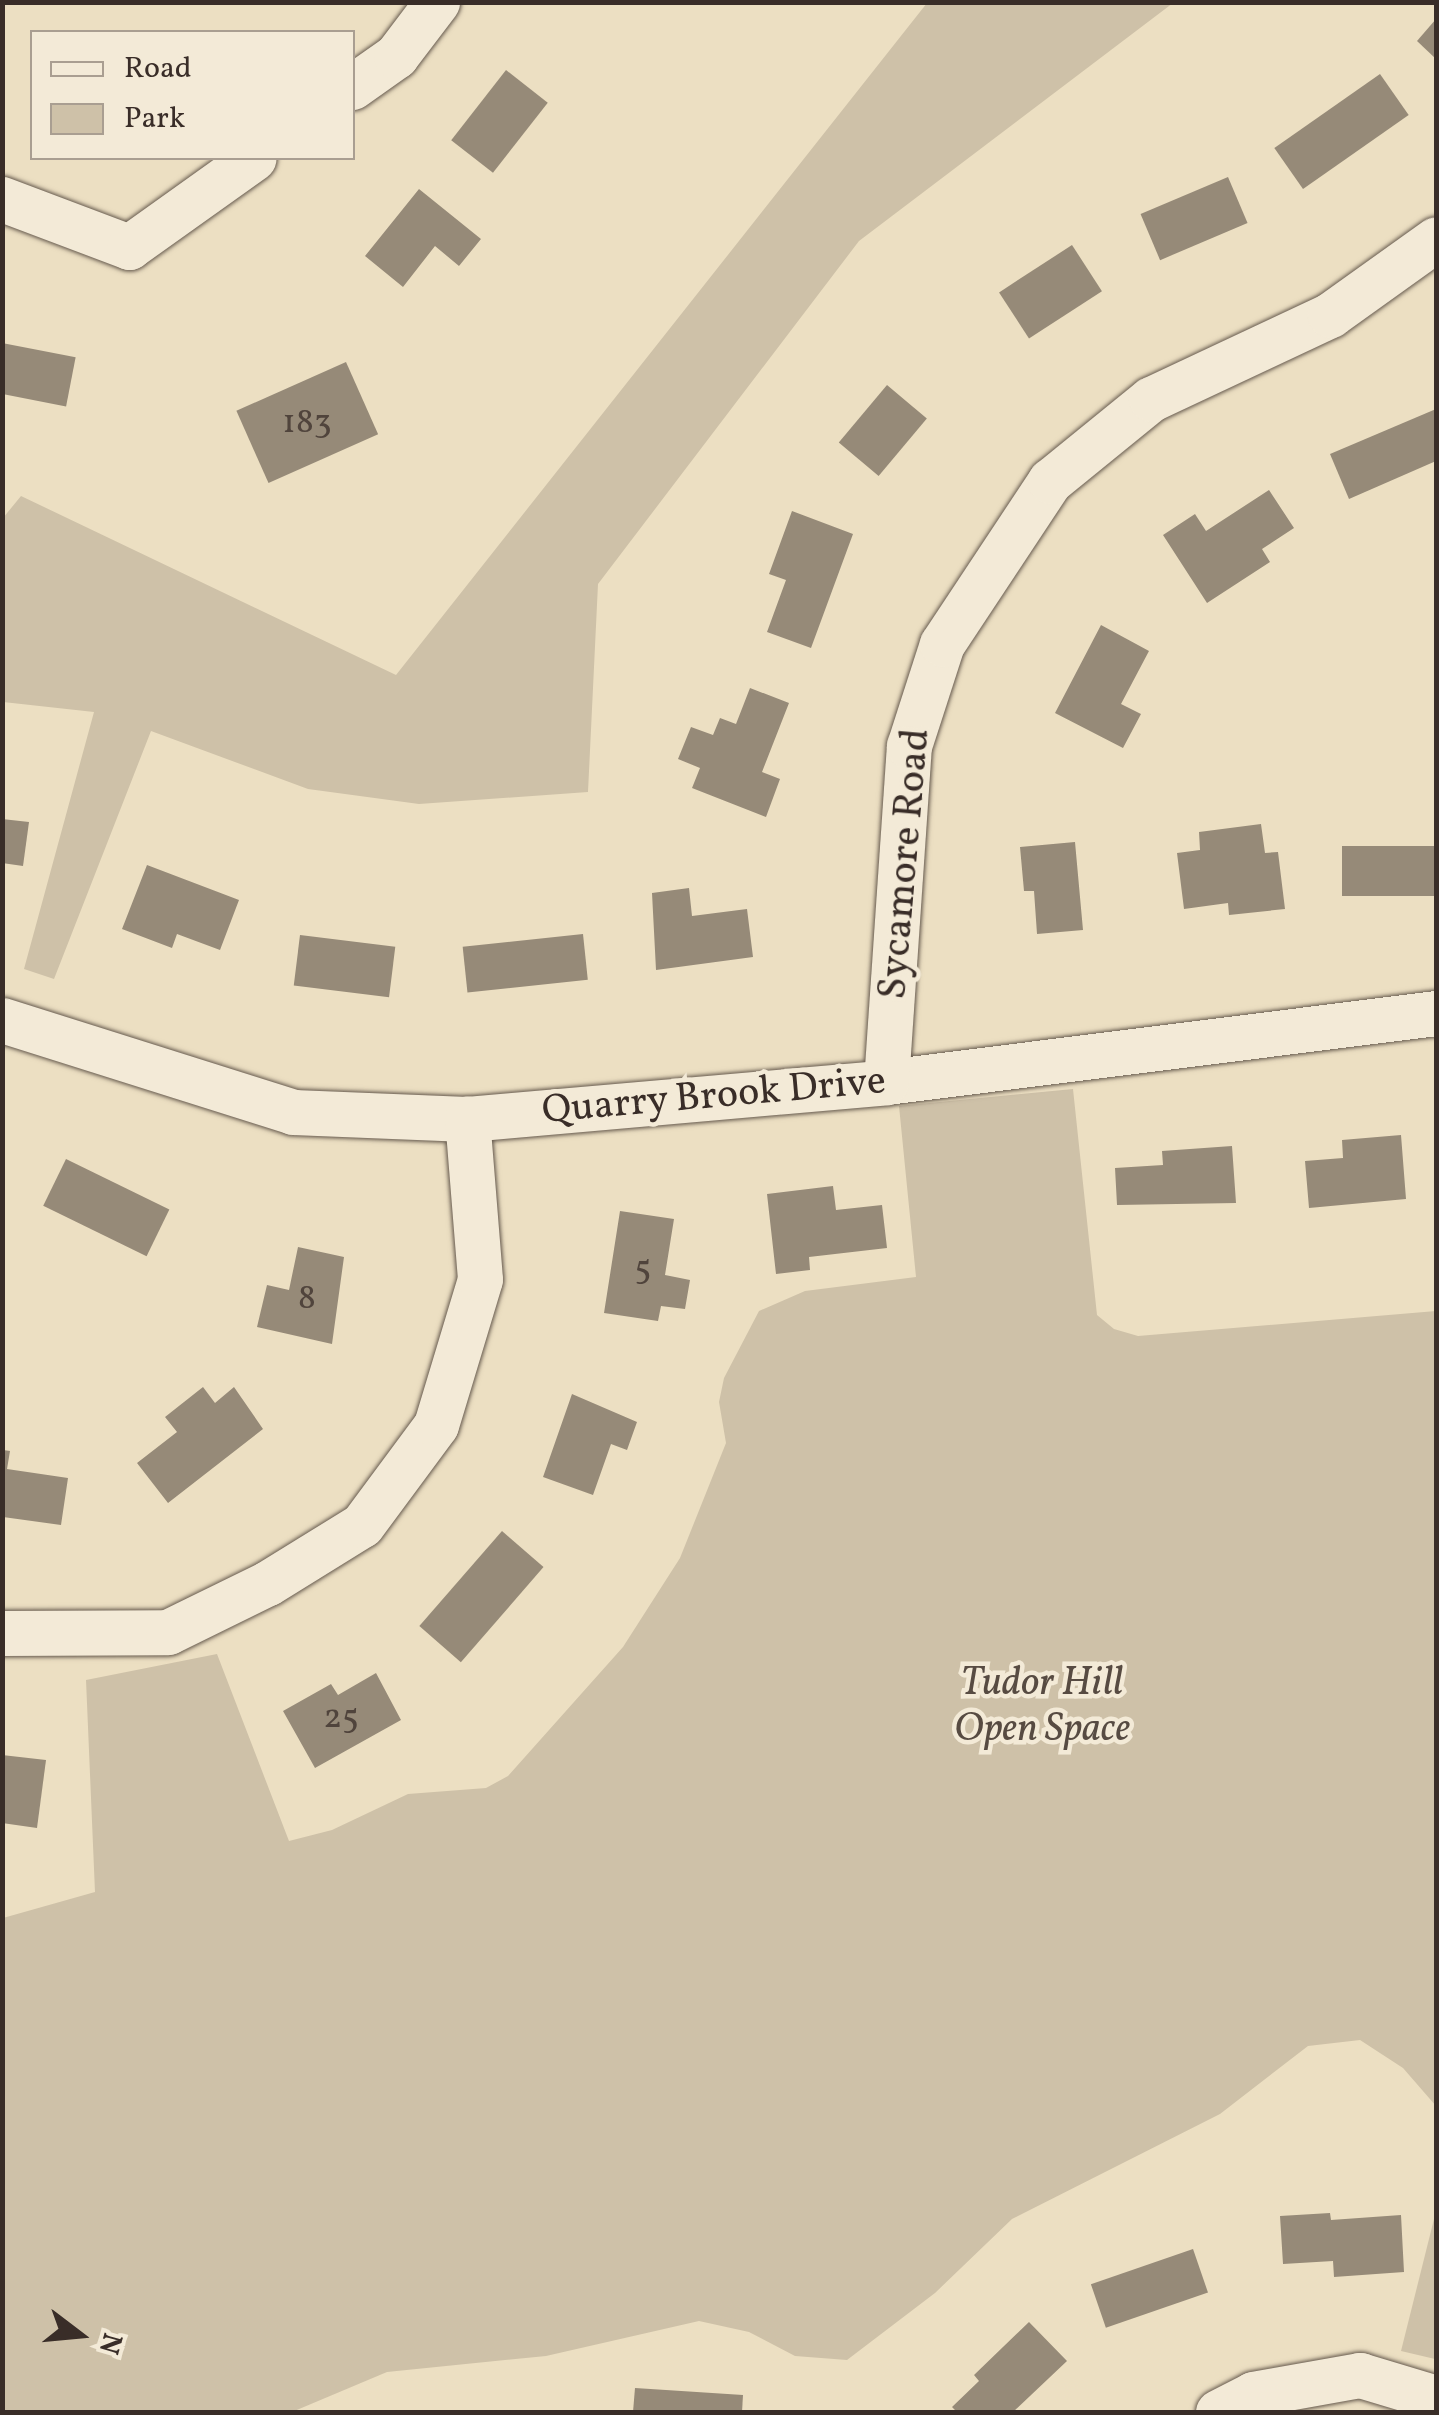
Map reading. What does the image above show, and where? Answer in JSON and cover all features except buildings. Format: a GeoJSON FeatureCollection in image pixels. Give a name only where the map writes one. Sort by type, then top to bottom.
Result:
{"type":"FeatureCollection","features":[{"type":"Feature","properties":{"kind":"street"},"geometry":{"type":"LineString","coordinates":[[355,85],[396,56],[437,2]]}},
{"type":"Feature","properties":{"kind":"street"},"geometry":{"type":"LineString","coordinates":[[2,200],[129,247],[251,160]]}},
{"type":"Feature","properties":{"kind":"street","name":"Sycamore Road"},"geometry":{"type":"LineString","coordinates":[[886,1082],[908,746],[942,644],[1064,469],[1150,399],[1330,315],[1436,239]]}},
{"type":"Feature","properties":{"kind":"street","name":"Quarry Brook Drive"},"geometry":{"type":"LineString","coordinates":[[2,1020],[293,1112],[467,1119],[886,1082],[1436,1013]]}},
{"type":"Feature","properties":{"kind":"street"},"geometry":{"type":"LineString","coordinates":[[2,1633],[168,1632],[268,1583],[362,1525],[436,1425],[480,1279],[467,1119]]}},
{"type":"Feature","properties":{"kind":"street"},"geometry":{"type":"LineString","coordinates":[[1218,2412],[1253,2394],[1360,2374],[1436,2398]]}},
{"type":"Feature","properties":{"kind":"green space"},"geometry":{"type":"Polygon","coordinates":[[[927,3],[1173,3],[859,241],[598,584],[588,792],[419,804],[308,789],[151,731],[54,979],[24,969],[94,712],[3,702],[3,518],[21,496],[396,675],[927,3]]]}},
{"type":"Feature","properties":{"kind":"green space","name":"Tudor Hill Open Space"},"geometry":{"type":"Polygon","coordinates":[[[1073,1089],[1097,1315],[1114,1329],[1138,1336],[1436,1311],[1436,2106],[1403,2068],[1360,2040],[1308,2046],[1220,2114],[1012,2219],[935,2293],[847,2360],[795,2356],[749,2332],[699,2321],[546,2356],[387,2372],[292,2412],[3,2412],[3,1918],[95,1892],[86,1680],[217,1654],[289,1841],[332,1830],[408,1794],[486,1788],[508,1776],[623,1647],[680,1558],[726,1443],[719,1402],[724,1378],[759,1311],[805,1291],[916,1277],[899,1106],[1073,1089]]]}},
{"type":"Feature","properties":{"kind":"green space"},"geometry":{"type":"Polygon","coordinates":[[[1436,2211],[1436,2353],[1435,2359],[1401,2351],[1436,2211]]]}}]}
